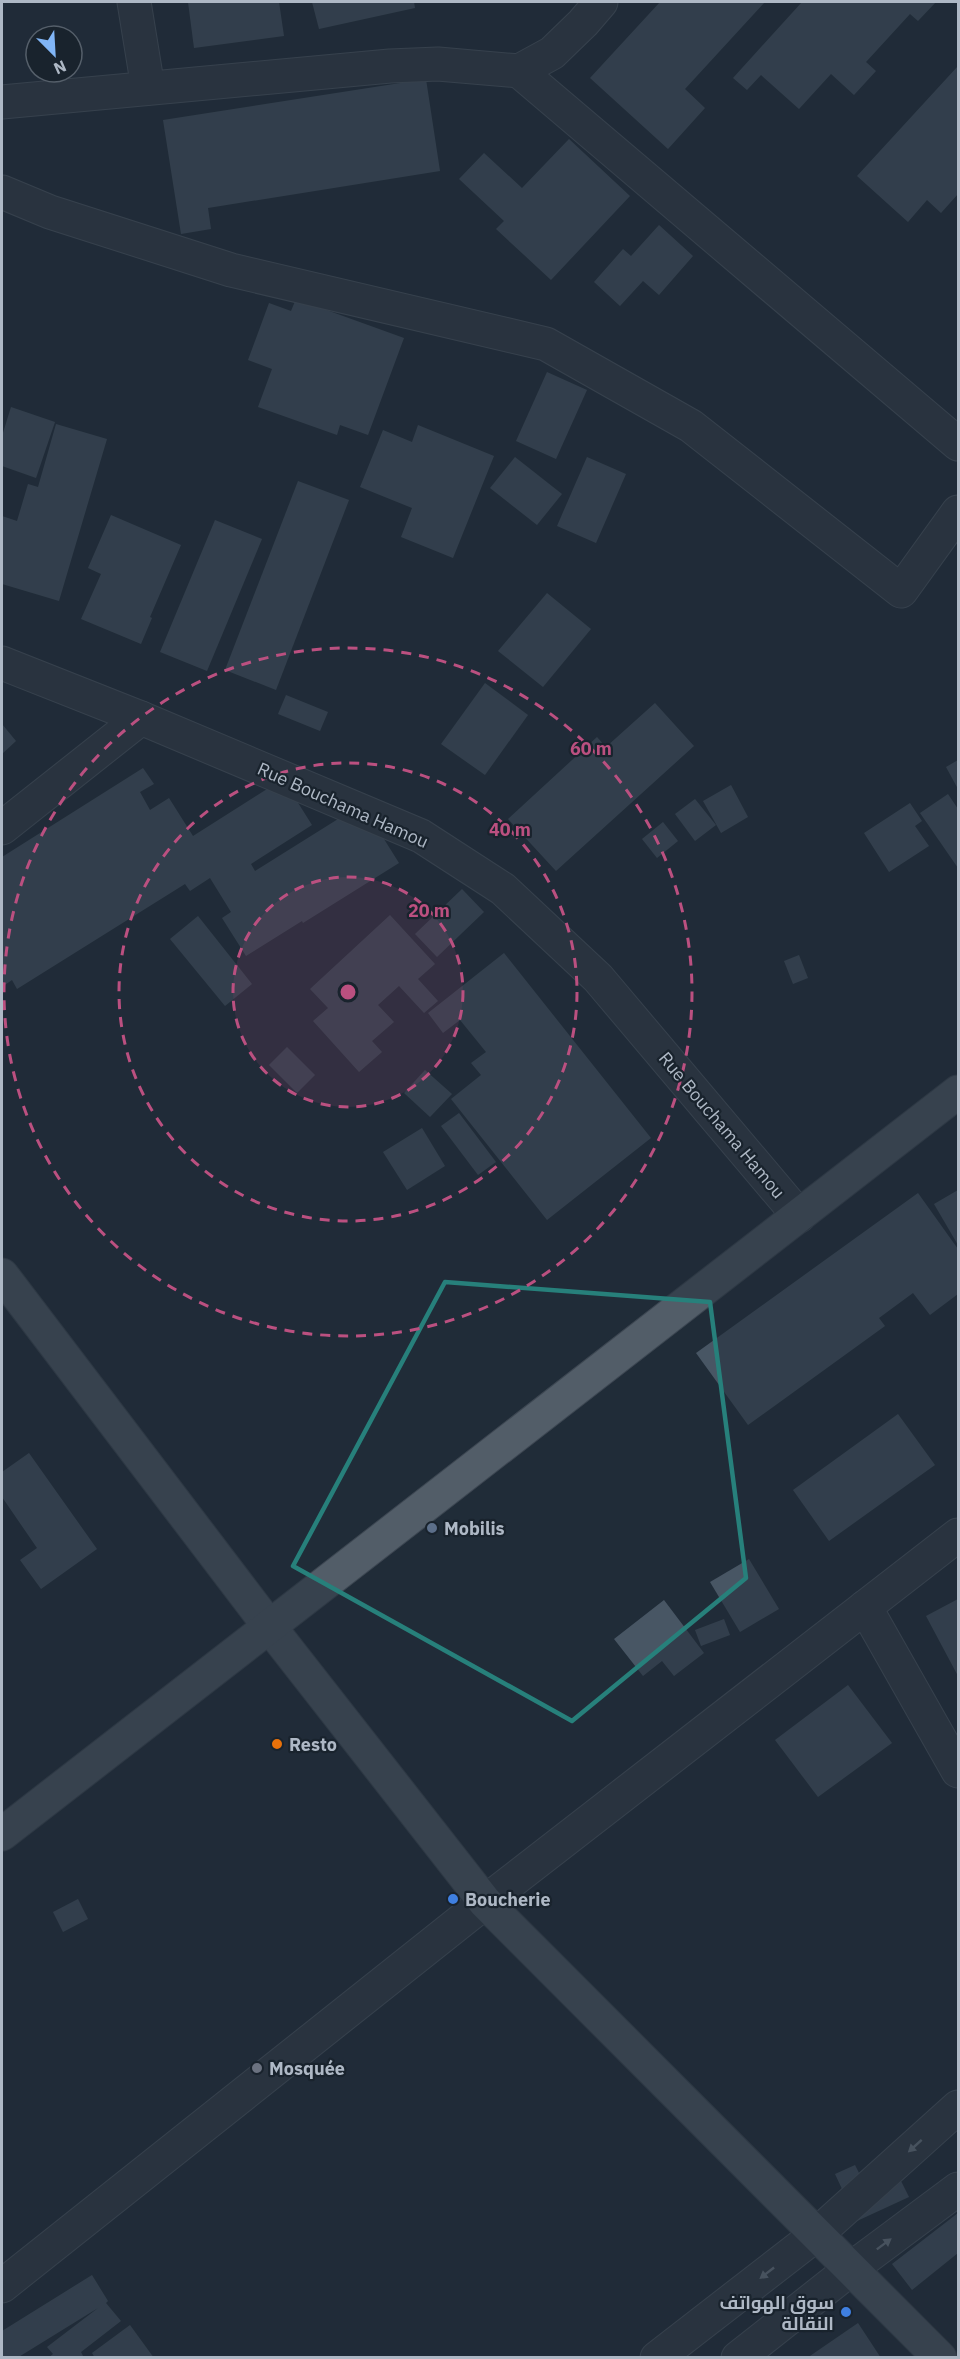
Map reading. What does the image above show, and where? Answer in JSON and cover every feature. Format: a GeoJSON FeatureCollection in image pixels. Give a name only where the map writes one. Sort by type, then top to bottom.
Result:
{"type":"FeatureCollection","features":[{"type":"Feature","properties":{"kind":"main road"},"geometry":{"type":"LineString","coordinates":[[2,1834],[958,1092]]}},
{"type":"Feature","properties":{"kind":"main road"},"geometry":{"type":"LineString","coordinates":[[2,1275],[269,1626],[485,1902],[940,2358]]}},
{"type":"Feature","properties":{"kind":"street"},"geometry":{"type":"LineString","coordinates":[[134,2],[148,88]]}},
{"type":"Feature","properties":{"kind":"street"},"geometry":{"type":"LineString","coordinates":[[2,102],[390,66],[438,64],[519,70],[552,53],[601,2]]}},
{"type":"Feature","properties":{"kind":"street"},"geometry":{"type":"LineString","coordinates":[[519,70],[958,444]]}},
{"type":"Feature","properties":{"kind":"street"},"geometry":{"type":"LineString","coordinates":[[2,192],[50,212],[231,270],[546,344],[691,426],[901,591],[958,512]]}},
{"type":"Feature","properties":{"kind":"street","name":"Rue Bouchama Hamou"},"geometry":{"type":"LineString","coordinates":[[2,663],[141,718],[421,836],[503,889],[598,978],[799,1216]]}},
{"type":"Feature","properties":{"kind":"street"},"geometry":{"type":"LineString","coordinates":[[2,828],[141,718]]}},
{"type":"Feature","properties":{"kind":"street"},"geometry":{"type":"LineString","coordinates":[[2,2286],[485,1902],[958,1535]]}},
{"type":"Feature","properties":{"kind":"street"},"geometry":{"type":"LineString","coordinates":[[866,1607],[958,1771]]}},
{"type":"Feature","properties":{"kind":"street"},"geometry":{"type":"LineString","coordinates":[[657,2358],[817,2234],[958,2107]]}},
{"type":"Feature","properties":{"kind":"street"},"geometry":{"type":"LineString","coordinates":[[738,2358],[852,2268],[958,2189]]}},
{"type":"Feature","properties":{"kind":"highlighted area"},"geometry":{"type":"Polygon","coordinates":[[[445,1282],[710,1302],[746,1578],[572,1721],[293,1566],[445,1282]]]}},
{"type":"Feature","properties":{"kind":"building"},"geometry":{"type":"Polygon","coordinates":[[[188,2],[279,2],[284,36],[194,48],[188,2]]]}},
{"type":"Feature","properties":{"kind":"building"},"geometry":{"type":"Polygon","coordinates":[[[312,2],[414,2],[415,8],[319,29],[312,2]]]}},
{"type":"Feature","properties":{"kind":"building"},"geometry":{"type":"Polygon","coordinates":[[[660,2],[765,2],[685,89],[705,108],[668,149],[590,78],[660,2]]]}},
{"type":"Feature","properties":{"kind":"building"},"geometry":{"type":"Polygon","coordinates":[[[802,2],[936,2],[918,21],[910,14],[866,62],[876,71],[854,95],[831,74],[799,109],[761,75],[747,90],[733,78],[802,2]]]}},
{"type":"Feature","properties":{"kind":"building"},"geometry":{"type":"Polygon","coordinates":[[[958,66],[958,194],[941,213],[927,200],[908,222],[857,176],[958,66]]]}},
{"type":"Feature","properties":{"kind":"building"},"geometry":{"type":"Polygon","coordinates":[[[426,79],[440,171],[208,208],[211,229],[181,234],[163,120],[426,79]]]}},
{"type":"Feature","properties":{"kind":"building"},"geometry":{"type":"Polygon","coordinates":[[[569,139],[630,196],[551,280],[496,229],[504,221],[459,179],[484,153],[522,188],[569,139]]]}},
{"type":"Feature","properties":{"kind":"building"},"geometry":{"type":"Polygon","coordinates":[[[659,225],[693,256],[659,295],[643,281],[620,306],[594,282],[623,249],[631,256],[659,225]]]}},
{"type":"Feature","properties":{"kind":"building"},"geometry":{"type":"Polygon","coordinates":[[[296,299],[404,338],[368,435],[340,425],[337,435],[258,407],[272,369],[248,360],[269,303],[291,311],[296,299]]]}},
{"type":"Feature","properties":{"kind":"building"},"geometry":{"type":"Polygon","coordinates":[[[547,372],[587,390],[556,459],[516,441],[547,372]]]}},
{"type":"Feature","properties":{"kind":"building"},"geometry":{"type":"Polygon","coordinates":[[[11,407],[55,422],[36,478],[2,466],[2,436],[11,407]]]}},
{"type":"Feature","properties":{"kind":"building"},"geometry":{"type":"Polygon","coordinates":[[[56,424],[107,439],[59,601],[2,584],[2,516],[17,521],[28,484],[38,487],[56,424]]]}},
{"type":"Feature","properties":{"kind":"building"},"geometry":{"type":"Polygon","coordinates":[[[418,425],[494,456],[453,558],[401,537],[412,508],[360,487],[383,430],[412,442],[418,425]]]}},
{"type":"Feature","properties":{"kind":"building"},"geometry":{"type":"Polygon","coordinates":[[[515,457],[562,494],[537,525],[490,488],[515,457]]]}},
{"type":"Feature","properties":{"kind":"building"},"geometry":{"type":"Polygon","coordinates":[[[587,457],[626,474],[596,543],[557,526],[587,457]]]}},
{"type":"Feature","properties":{"kind":"building"},"geometry":{"type":"Polygon","coordinates":[[[298,481],[349,500],[276,690],[225,670],[298,481]]]}},
{"type":"Feature","properties":{"kind":"building"},"geometry":{"type":"Polygon","coordinates":[[[111,515],[181,545],[141,644],[81,619],[101,574],[88,568],[111,515]]]}},
{"type":"Feature","properties":{"kind":"building"},"geometry":{"type":"Polygon","coordinates":[[[215,520],[262,539],[207,671],[160,652],[215,520]]]}},
{"type":"Feature","properties":{"kind":"building"},"geometry":{"type":"Polygon","coordinates":[[[547,593],[591,629],[543,687],[498,651],[547,593]]]}},
{"type":"Feature","properties":{"kind":"building"},"geometry":{"type":"Polygon","coordinates":[[[485,683],[528,715],[485,775],[441,744],[485,683]]]}},
{"type":"Feature","properties":{"kind":"building"},"geometry":{"type":"Polygon","coordinates":[[[286,695],[328,712],[320,731],[278,714],[286,695]]]}},
{"type":"Feature","properties":{"kind":"building"},"geometry":{"type":"Polygon","coordinates":[[[655,703],[694,746],[556,871],[508,819],[597,737],[606,747],[655,703]]]}},
{"type":"Feature","properties":{"kind":"building"},"geometry":{"type":"Polygon","coordinates":[[[2,724],[16,741],[2,754],[2,724]]]}},
{"type":"Feature","properties":{"kind":"building"},"geometry":{"type":"Polygon","coordinates":[[[958,760],[958,789],[946,767],[958,760]]]}},
{"type":"Feature","properties":{"kind":"building"},"geometry":{"type":"Polygon","coordinates":[[[143,768],[154,784],[140,792],[150,810],[169,798],[193,836],[283,779],[312,825],[251,864],[255,871],[362,804],[399,863],[246,956],[222,918],[231,912],[210,878],[190,891],[185,884],[17,989],[12,980],[2,987],[2,857],[143,768]]]}},
{"type":"Feature","properties":{"kind":"building"},"geometry":{"type":"Polygon","coordinates":[[[731,785],[748,817],[721,833],[703,801],[731,785]]]}},
{"type":"Feature","properties":{"kind":"building"},"geometry":{"type":"Polygon","coordinates":[[[948,794],[958,809],[958,868],[920,813],[948,794]]]}},
{"type":"Feature","properties":{"kind":"building"},"geometry":{"type":"Polygon","coordinates":[[[695,799],[716,825],[695,841],[675,814],[695,799]]]}},
{"type":"Feature","properties":{"kind":"building"},"geometry":{"type":"Polygon","coordinates":[[[910,803],[922,821],[915,826],[929,846],[889,872],[864,833],[910,803]]]}},
{"type":"Feature","properties":{"kind":"building"},"geometry":{"type":"Polygon","coordinates":[[[663,822],[678,841],[657,858],[642,839],[663,822]]]}},
{"type":"Feature","properties":{"kind":"building"},"geometry":{"type":"Polygon","coordinates":[[[462,889],[484,912],[437,957],[415,934],[462,889]]]}},
{"type":"Feature","properties":{"kind":"building"},"geometry":{"type":"Polygon","coordinates":[[[390,915],[435,964],[418,979],[438,1001],[424,1013],[399,986],[378,1005],[394,1022],[372,1041],[382,1052],[359,1072],[313,1021],[328,1008],[310,989],[390,915]]]}},
{"type":"Feature","properties":{"kind":"building"},"geometry":{"type":"Polygon","coordinates":[[[198,916],[252,984],[225,1006],[170,939],[198,916]]]}},
{"type":"Feature","properties":{"kind":"building"},"geometry":{"type":"Polygon","coordinates":[[[504,953],[651,1138],[547,1220],[451,1099],[481,1075],[471,1063],[486,1052],[460,1020],[443,1033],[428,1013],[504,953]]]}},
{"type":"Feature","properties":{"kind":"building"},"geometry":{"type":"Polygon","coordinates":[[[799,955],[808,978],[793,984],[784,961],[799,955]]]}},
{"type":"Feature","properties":{"kind":"building"},"geometry":{"type":"Polygon","coordinates":[[[287,1047],[315,1075],[297,1093],[269,1065],[287,1047]]]}},
{"type":"Feature","properties":{"kind":"building"},"geometry":{"type":"Polygon","coordinates":[[[425,1070],[452,1094],[430,1117],[404,1093],[425,1070]]]}},
{"type":"Feature","properties":{"kind":"building"},"geometry":{"type":"Polygon","coordinates":[[[459,1113],[496,1162],[478,1175],[441,1126],[459,1113]]]}},
{"type":"Feature","properties":{"kind":"building"},"geometry":{"type":"Polygon","coordinates":[[[422,1128],[445,1166],[407,1190],[383,1152],[422,1128]]]}},
{"type":"Feature","properties":{"kind":"building"},"geometry":{"type":"Polygon","coordinates":[[[958,1190],[958,1245],[934,1204],[958,1190]]]}},
{"type":"Feature","properties":{"kind":"building"},"geometry":{"type":"Polygon","coordinates":[[[918,1193],[958,1249],[958,1294],[930,1315],[913,1293],[879,1318],[885,1326],[748,1425],[696,1353],[918,1193]]]}},
{"type":"Feature","properties":{"kind":"building"},"geometry":{"type":"Polygon","coordinates":[[[898,1414],[935,1465],[829,1541],[793,1490],[898,1414]]]}},
{"type":"Feature","properties":{"kind":"building"},"geometry":{"type":"Polygon","coordinates":[[[29,1453],[97,1549],[41,1589],[20,1560],[37,1548],[2,1497],[2,1472],[29,1453]]]}},
{"type":"Feature","properties":{"kind":"building"},"geometry":{"type":"Polygon","coordinates":[[[749,1559],[779,1609],[740,1632],[710,1582],[749,1559]]]}},
{"type":"Feature","properties":{"kind":"building"},"geometry":{"type":"Polygon","coordinates":[[[958,1599],[958,1676],[926,1616],[958,1599]]]}},
{"type":"Feature","properties":{"kind":"building"},"geometry":{"type":"Polygon","coordinates":[[[664,1600],[704,1653],[674,1676],[662,1661],[643,1676],[614,1639],[664,1600]]]}},
{"type":"Feature","properties":{"kind":"building"},"geometry":{"type":"Polygon","coordinates":[[[724,1619],[730,1635],[701,1646],[695,1630],[724,1619]]]}},
{"type":"Feature","properties":{"kind":"building"},"geometry":{"type":"Polygon","coordinates":[[[848,1685],[892,1743],[818,1797],[775,1740],[848,1685]]]}},
{"type":"Feature","properties":{"kind":"building"},"geometry":{"type":"Polygon","coordinates":[[[78,1899],[88,1919],[63,1932],[53,1912],[78,1899]]]}},
{"type":"Feature","properties":{"kind":"building"},"geometry":{"type":"Polygon","coordinates":[[[855,2165],[865,2185],[898,2175],[909,2197],[857,2221],[835,2174],[855,2165]]]}},
{"type":"Feature","properties":{"kind":"building"},"geometry":{"type":"Polygon","coordinates":[[[958,2213],[958,2253],[912,2290],[892,2264],[958,2213]]]}},
{"type":"Feature","properties":{"kind":"building"},"geometry":{"type":"Polygon","coordinates":[[[92,2275],[108,2301],[106,2303],[121,2321],[81,2352],[84,2358],[48,2358],[53,2354],[47,2347],[98,2308],[17,2358],[4,2358],[2,2331],[92,2275]]]}},
{"type":"Feature","properties":{"kind":"building"},"geometry":{"type":"Polygon","coordinates":[[[858,2323],[881,2358],[807,2358],[858,2323]]]}},
{"type":"Feature","properties":{"kind":"building"},"geometry":{"type":"Polygon","coordinates":[[[130,2325],[154,2358],[95,2358],[92,2353],[130,2325]]]}},
{"type":"Feature","properties":{"kind":"place","name":"Mobilis"},"geometry":{"type":"Point","coordinates":[432,1528]}},
{"type":"Feature","properties":{"kind":"place","name":"Resto"},"geometry":{"type":"Point","coordinates":[277,1744]}},
{"type":"Feature","properties":{"kind":"place","name":"Boucherie"},"geometry":{"type":"Point","coordinates":[453,1899]}},
{"type":"Feature","properties":{"kind":"place","name":"Mosquée"},"geometry":{"type":"Point","coordinates":[257,2068]}},
{"type":"Feature","properties":{"kind":"place","name":"سوق الهواتف النقالة"},"geometry":{"type":"Point","coordinates":[846,2312]}}]}
